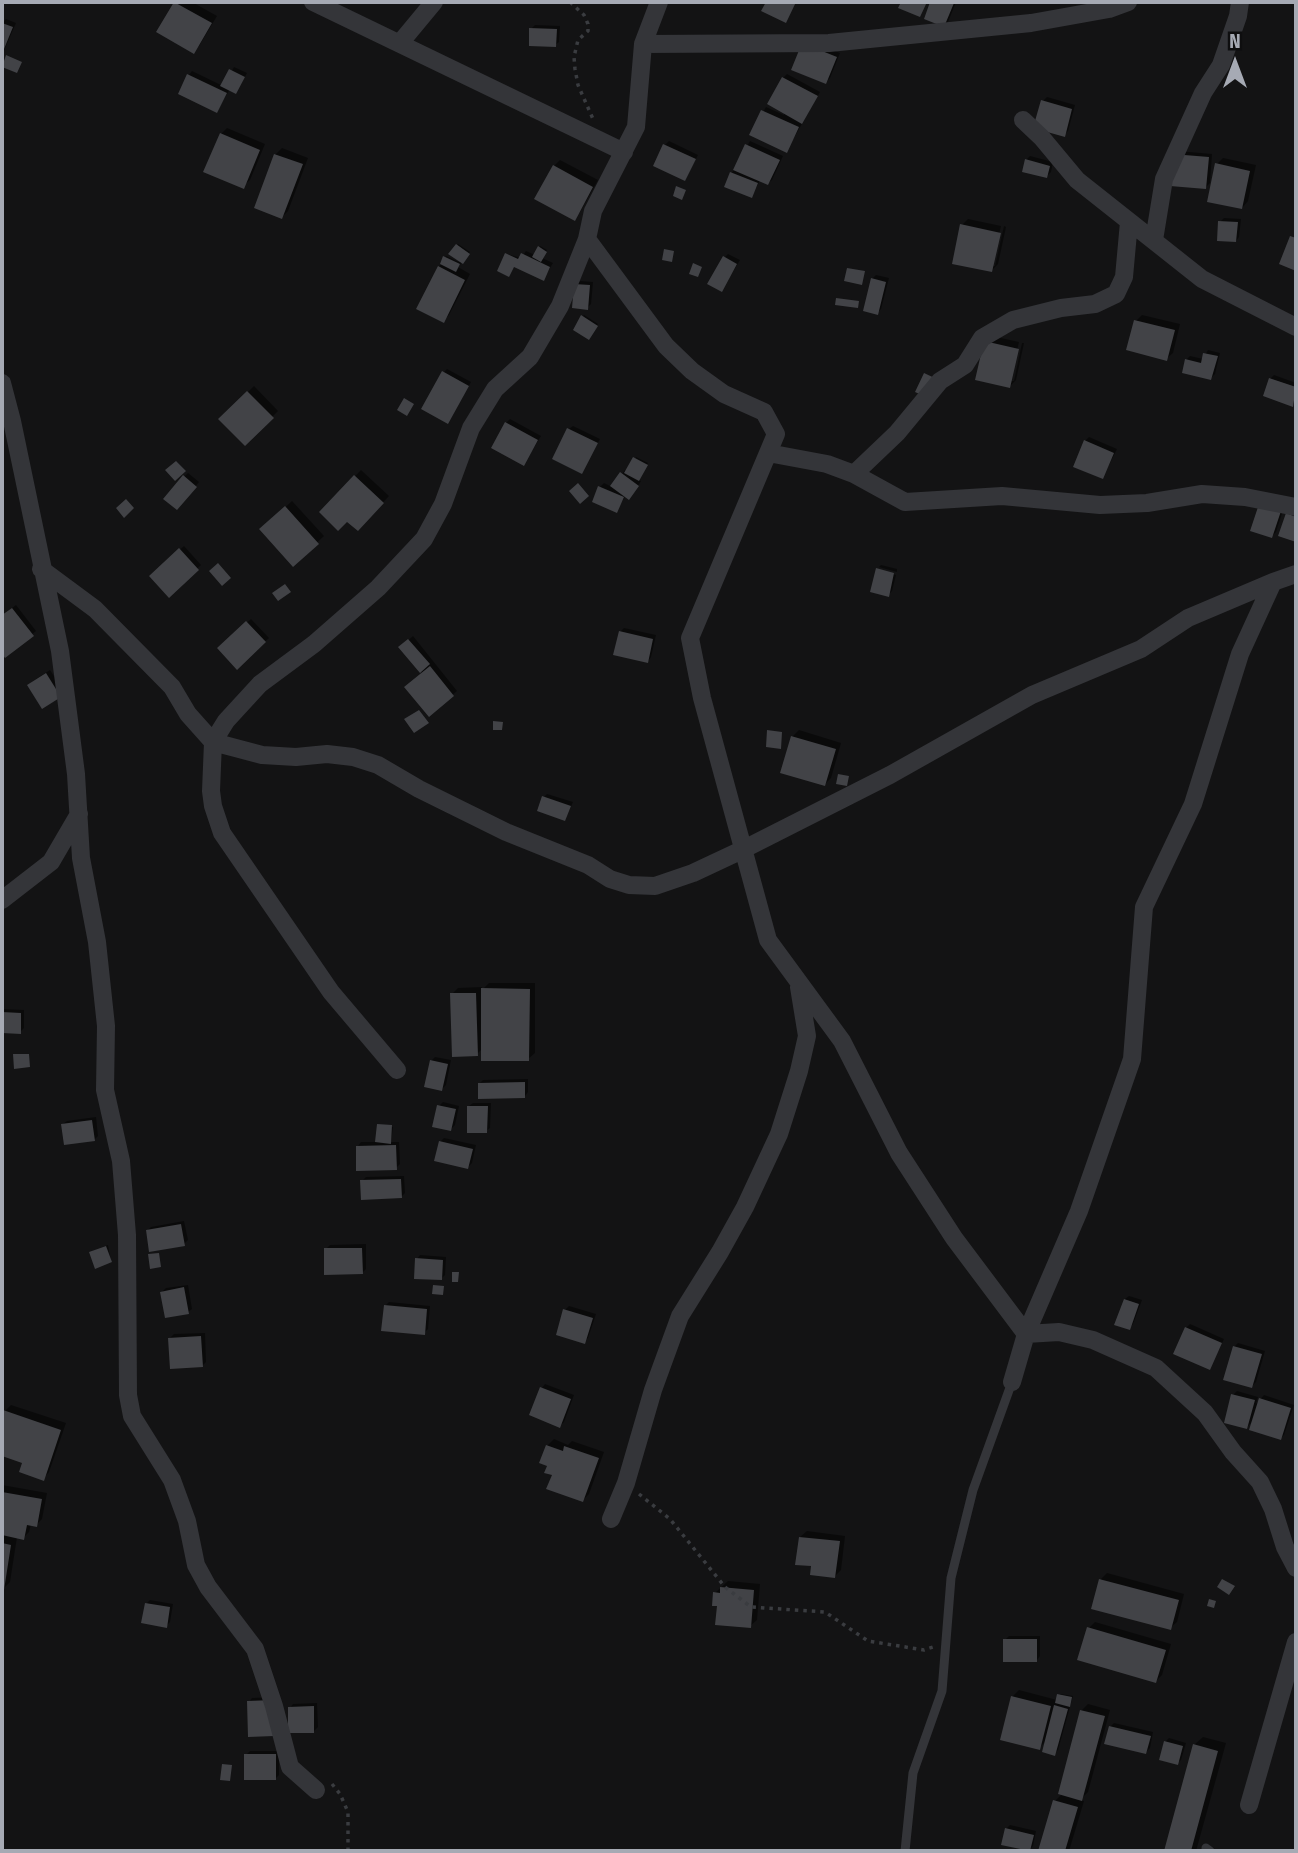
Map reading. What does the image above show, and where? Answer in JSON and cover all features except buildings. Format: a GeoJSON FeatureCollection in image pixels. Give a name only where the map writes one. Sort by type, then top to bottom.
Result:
{"type":"FeatureCollection","features":[{"type":"Feature","properties":{"kind":"street"},"geometry":{"type":"LineString","coordinates":[[313,2],[624,152]]}},
{"type":"Feature","properties":{"kind":"street"},"geometry":{"type":"LineString","coordinates":[[400,43],[434,2]]}},
{"type":"Feature","properties":{"kind":"street"},"geometry":{"type":"LineString","coordinates":[[397,1070],[331,992],[222,833],[211,791],[213,742],[226,721],[260,684],[314,644],[378,588],[424,539],[443,504],[471,428],[495,389],[530,357],[560,306],[587,239],[593,211],[636,127],[643,44],[659,2]]}},
{"type":"Feature","properties":{"kind":"street"},"geometry":{"type":"LineString","coordinates":[[643,44],[829,43],[1031,23],[1109,9],[1128,2]]}},
{"type":"Feature","properties":{"kind":"street"},"geometry":{"type":"LineString","coordinates":[[1154,240],[1164,179],[1203,93],[1221,65],[1238,16],[1240,2]]}},
{"type":"Feature","properties":{"kind":"street"},"geometry":{"type":"LineString","coordinates":[[1023,120],[1077,180],[1202,279],[1296,327]]}},
{"type":"Feature","properties":{"kind":"street"},"geometry":{"type":"LineString","coordinates":[[854,474],[897,433],[940,381],[965,365],[982,338],[1013,320],[1061,308],[1095,304],[1116,294],[1124,277],[1129,222]]}},
{"type":"Feature","properties":{"kind":"street"},"geometry":{"type":"LineString","coordinates":[[587,239],[666,346],[692,371],[724,394],[764,412],[776,434],[690,638],[702,698],[742,850],[768,940],[842,1041],[899,1153],[954,1238],[1026,1334]]}},
{"type":"Feature","properties":{"kind":"street"},"geometry":{"type":"LineString","coordinates":[[2,383],[60,651],[76,774],[81,858],[97,942],[106,1026],[105,1090],[121,1161],[127,1235],[128,1395],[132,1416],[172,1480],[187,1521],[196,1565],[208,1587],[255,1649],[290,1767],[316,1790]]}},
{"type":"Feature","properties":{"kind":"street"},"geometry":{"type":"LineString","coordinates":[[768,453],[827,464],[854,474],[905,502],[1002,496],[1100,505],[1147,503],[1202,494],[1245,497],[1296,507]]}},
{"type":"Feature","properties":{"kind":"street"},"geometry":{"type":"LineString","coordinates":[[41,569],[95,609],[173,687],[188,714],[213,742],[262,755],[296,757],[327,754],[353,757],[378,765],[419,789],[506,832],[588,865],[610,879],[629,885],[654,886],[693,873],[742,850],[891,775],[1032,695],[1142,649],[1188,618],[1296,574]]}},
{"type":"Feature","properties":{"kind":"street"},"geometry":{"type":"LineString","coordinates":[[1012,1382],[1026,1334],[1070,1234],[1132,1059],[1144,907],[1193,804],[1240,654],[1273,582]]}},
{"type":"Feature","properties":{"kind":"street"},"geometry":{"type":"LineString","coordinates":[[2,900],[51,862],[79,814]]}},
{"type":"Feature","properties":{"kind":"street"},"geometry":{"type":"LineString","coordinates":[[611,1519],[626,1483],[653,1390],[680,1316],[746,1207],[779,1134],[807,1036],[799,982]]}},
{"type":"Feature","properties":{"kind":"street"},"geometry":{"type":"LineString","coordinates":[[1026,1334],[1059,1332],[1094,1340],[1156,1368],[1205,1413],[1233,1452],[1260,1482],[1273,1509],[1284,1547],[1296,1568]]}},
{"type":"Feature","properties":{"kind":"street"},"geometry":{"type":"LineString","coordinates":[[1248,1805],[1296,1642]]}},
{"type":"Feature","properties":{"kind":"lane"},"geometry":{"type":"LineString","coordinates":[[905,1851],[913,1773],[942,1691],[951,1578],[973,1490],[1012,1382]]}},
{"type":"Feature","properties":{"kind":"path"},"geometry":{"type":"LineString","coordinates":[[570,2],[584,15],[588,24],[588,31],[576,47],[575,69],[578,85],[601,141]]}},
{"type":"Feature","properties":{"kind":"path"},"geometry":{"type":"LineString","coordinates":[[626,1483],[670,1519],[725,1587],[751,1607],[825,1612],[868,1642],[924,1650],[945,1642]]}},
{"type":"Feature","properties":{"kind":"path"},"geometry":{"type":"LineString","coordinates":[[316,1790],[329,1779],[340,1794],[348,1812],[348,1851]]}}]}
